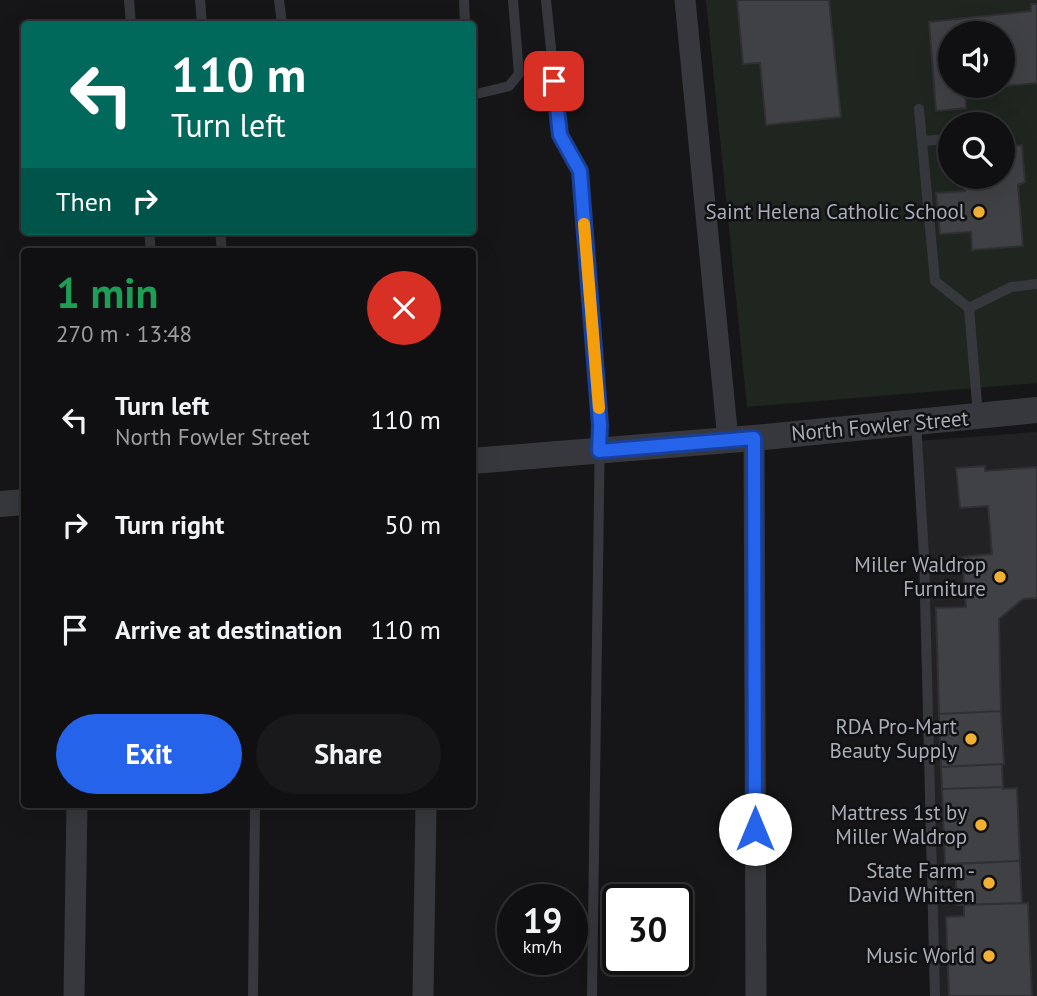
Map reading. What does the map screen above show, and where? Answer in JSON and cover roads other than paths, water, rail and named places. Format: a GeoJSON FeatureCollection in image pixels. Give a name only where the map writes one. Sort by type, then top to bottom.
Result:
{"type":"FeatureCollection","features":[{"type":"Feature","properties":{"kind":"street"},"geometry":{"type":"LineString","coordinates":[[685,0],[728,440]]}},
{"type":"Feature","properties":{"kind":"street","name":"North Fowler Street"},"geometry":{"type":"LineString","coordinates":[[476,461],[754,438],[1037,410]]}},
{"type":"Feature","properties":{"kind":"street"},"geometry":{"type":"LineString","coordinates":[[754,438],[756,996]]}},
{"type":"Feature","properties":{"kind":"street"},"geometry":{"type":"LineString","coordinates":[[0,504],[21,502]]}},
{"type":"Feature","properties":{"kind":"street"},"geometry":{"type":"LineString","coordinates":[[74,996],[77,808]]}},
{"type":"Feature","properties":{"kind":"street"},"geometry":{"type":"LineString","coordinates":[[423,996],[426,808]]}},
{"type":"Feature","properties":{"kind":"lane"},"geometry":{"type":"LineString","coordinates":[[129,0],[131,21]]}},
{"type":"Feature","properties":{"kind":"lane"},"geometry":{"type":"LineString","coordinates":[[200,0],[202,21]]}},
{"type":"Feature","properties":{"kind":"lane"},"geometry":{"type":"LineString","coordinates":[[279,0],[282,21]]}},
{"type":"Feature","properties":{"kind":"lane"},"geometry":{"type":"LineString","coordinates":[[464,0],[466,21]]}},
{"type":"Feature","properties":{"kind":"lane"},"geometry":{"type":"LineString","coordinates":[[476,93],[509,86],[519,75],[513,0]]}},
{"type":"Feature","properties":{"kind":"lane"},"geometry":{"type":"LineString","coordinates":[[546,0],[560,135],[580,171],[600,425],[592,996]]}},
{"type":"Feature","properties":{"kind":"lane"},"geometry":{"type":"LineString","coordinates":[[919,109],[935,281],[969,309],[978,416]]}},
{"type":"Feature","properties":{"kind":"lane"},"geometry":{"type":"LineString","coordinates":[[922,141],[938,140]]}},
{"type":"Feature","properties":{"kind":"lane"},"geometry":{"type":"LineString","coordinates":[[969,309],[1011,287],[1037,284]]}},
{"type":"Feature","properties":{"kind":"lane"},"geometry":{"type":"LineString","coordinates":[[916,421],[924,555],[935,996]]}},
{"type":"Feature","properties":{"kind":"lane"},"geometry":{"type":"LineString","coordinates":[[253,996],[255,808]]}},
{"type":"Feature","properties":{"kind":"place","name":"Saint Helena Catholic School"},"geometry":{"type":"Point","coordinates":[979,212]}},
{"type":"Feature","properties":{"kind":"place","name":"Miller Waldrop Furniture"},"geometry":{"type":"Point","coordinates":[1000,577]}},
{"type":"Feature","properties":{"kind":"place","name":"RDA Pro-Mart Beauty Supply"},"geometry":{"type":"Point","coordinates":[971,739]}},
{"type":"Feature","properties":{"kind":"place","name":"Mattress 1st by Miller Waldrop"},"geometry":{"type":"Point","coordinates":[981,825]}},
{"type":"Feature","properties":{"kind":"place","name":"State Farm - David Whitten"},"geometry":{"type":"Point","coordinates":[989,883]}},
{"type":"Feature","properties":{"kind":"place","name":"Music World"},"geometry":{"type":"Point","coordinates":[989,956]}}]}
